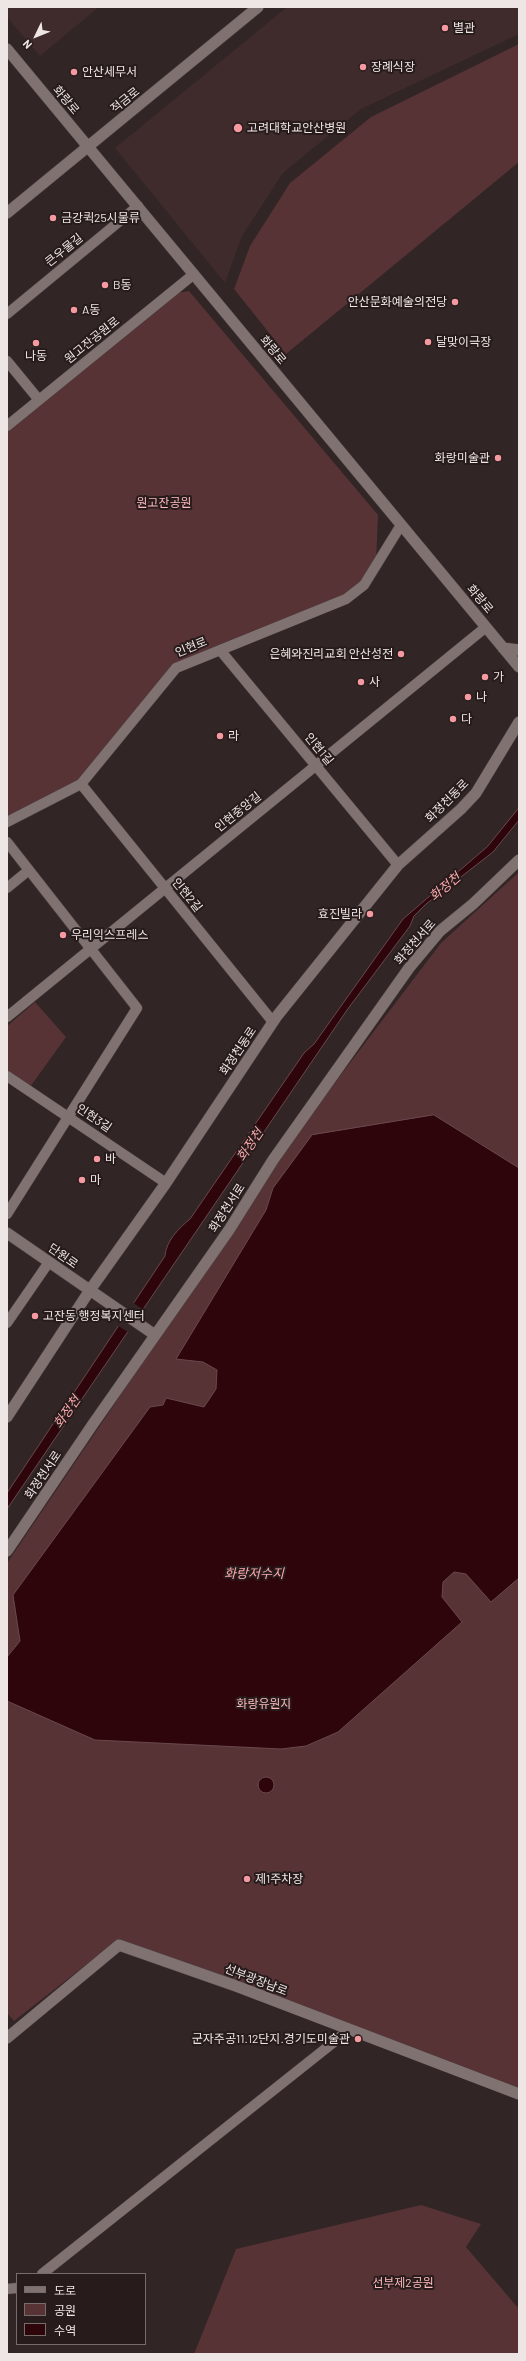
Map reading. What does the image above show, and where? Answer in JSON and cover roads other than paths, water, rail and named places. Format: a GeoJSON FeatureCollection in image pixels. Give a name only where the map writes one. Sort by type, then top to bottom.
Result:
{"type":"FeatureCollection","features":[{"type":"Feature","properties":{"kind":"street","name":"적금로"},"geometry":{"type":"LineString","coordinates":[[7,213],[258,7]]}},
{"type":"Feature","properties":{"kind":"street","name":"화랑로"},"geometry":{"type":"LineString","coordinates":[[7,49],[519,667]]}},
{"type":"Feature","properties":{"kind":"street","name":"큰우물길"},"geometry":{"type":"LineString","coordinates":[[7,314],[138,206]]}},
{"type":"Feature","properties":{"kind":"street","name":"원고잔공원로"},"geometry":{"type":"LineString","coordinates":[[7,426],[194,274]]}},
{"type":"Feature","properties":{"kind":"street"},"geometry":{"type":"LineString","coordinates":[[7,362],[39,400]]}},
{"type":"Feature","properties":{"kind":"street","name":"인현로"},"geometry":{"type":"LineString","coordinates":[[7,822],[81,784],[176,668],[346,599],[364,585],[401,525]]}},
{"type":"Feature","properties":{"kind":"street","name":"인현중앙길"},"geometry":{"type":"LineString","coordinates":[[7,1017],[486,627]]}},
{"type":"Feature","properties":{"kind":"street"},"geometry":{"type":"LineString","coordinates":[[503,648],[519,650]]}},
{"type":"Feature","properties":{"kind":"street","name":"인현1길"},"geometry":{"type":"LineString","coordinates":[[220,650],[398,865]]}},
{"type":"Feature","properties":{"kind":"street","name":"화정천동로"},"geometry":{"type":"LineString","coordinates":[[7,1417],[90,1290],[166,1182],[273,1022],[398,865],[461,810],[476,793],[519,722]]}},
{"type":"Feature","properties":{"kind":"street","name":"인현2길"},"geometry":{"type":"LineString","coordinates":[[81,784],[273,1022]]}},
{"type":"Feature","properties":{"kind":"street"},"geometry":{"type":"LineString","coordinates":[[7,842],[137,1008],[7,1214]]}},
{"type":"Feature","properties":{"kind":"street","name":"화정천서로"},"geometry":{"type":"LineString","coordinates":[[7,1551],[151,1332],[229,1230],[277,1154],[409,968],[440,931],[473,904],[519,860]]}},
{"type":"Feature","properties":{"kind":"street"},"geometry":{"type":"LineString","coordinates":[[7,888],[29,870]]}},
{"type":"Feature","properties":{"kind":"street","name":"인현3길"},"geometry":{"type":"LineString","coordinates":[[7,1076],[166,1182]]}},
{"type":"Feature","properties":{"kind":"street","name":"단원로"},"geometry":{"type":"LineString","coordinates":[[7,1233],[151,1332]]}},
{"type":"Feature","properties":{"kind":"street"},"geometry":{"type":"LineString","coordinates":[[7,1323],[49,1262]]}},
{"type":"Feature","properties":{"kind":"street","name":"선부광장남로"},"geometry":{"type":"LineString","coordinates":[[7,2038],[119,1945],[519,2094]]}},
{"type":"Feature","properties":{"kind":"street"},"geometry":{"type":"LineString","coordinates":[[43,2273],[349,2030]]}},
{"type":"Feature","properties":{"kind":"water","name":"화정천"},"geometry":{"type":"Polygon","coordinates":[[[519,808],[519,820],[493,852],[426,904],[414,916],[410,926],[347,1010],[7,1509],[7,1493],[165,1256],[170,1240],[190,1219],[304,1053],[314,1044],[403,919],[487,847],[519,808]]]}},
{"type":"Feature","properties":{"kind":"water","name":"화랑저수지"},"geometry":{"type":"Polygon","coordinates":[[[434,1115],[519,1168],[519,1578],[491,1602],[466,1574],[454,1572],[443,1582],[442,1597],[462,1622],[338,1732],[306,1746],[281,1749],[95,1740],[7,1701],[7,1657],[20,1641],[13,1595],[150,1407],[163,1405],[166,1398],[204,1407],[216,1389],[217,1370],[203,1362],[176,1359],[266,1210],[273,1188],[312,1135],[434,1115]]]}},
{"type":"Feature","properties":{"kind":"water"},"geometry":{"type":"Polygon","coordinates":[[[266,1777],[273,1782],[274,1785],[269,1792],[266,1793],[259,1788],[258,1785],[263,1778],[266,1777]]]}},
{"type":"Feature","properties":{"kind":"place","name":"별관"},"geometry":{"type":"Point","coordinates":[445,28]}},
{"type":"Feature","properties":{"kind":"place","name":"장례식장"},"geometry":{"type":"Point","coordinates":[363,67]}},
{"type":"Feature","properties":{"kind":"place","name":"안산세무서"},"geometry":{"type":"Point","coordinates":[74,72]}},
{"type":"Feature","properties":{"kind":"place","name":"고려대학교안산병원"},"geometry":{"type":"Point","coordinates":[238,128]}},
{"type":"Feature","properties":{"kind":"place","name":"금강퀵25시물류"},"geometry":{"type":"Point","coordinates":[53,218]}},
{"type":"Feature","properties":{"kind":"place","name":"B동"},"geometry":{"type":"Point","coordinates":[105,285]}},
{"type":"Feature","properties":{"kind":"place","name":"안산문화예술의전당"},"geometry":{"type":"Point","coordinates":[455,302]}},
{"type":"Feature","properties":{"kind":"place","name":"A동"},"geometry":{"type":"Point","coordinates":[74,310]}},
{"type":"Feature","properties":{"kind":"place","name":"달맞이극장"},"geometry":{"type":"Point","coordinates":[428,342]}},
{"type":"Feature","properties":{"kind":"place","name":"나동"},"geometry":{"type":"Point","coordinates":[36,343]}},
{"type":"Feature","properties":{"kind":"place","name":"화랑미술관"},"geometry":{"type":"Point","coordinates":[498,458]}},
{"type":"Feature","properties":{"kind":"place","name":"은혜와진리교회 안산성전"},"geometry":{"type":"Point","coordinates":[401,654]}},
{"type":"Feature","properties":{"kind":"place","name":"가"},"geometry":{"type":"Point","coordinates":[485,677]}},
{"type":"Feature","properties":{"kind":"place","name":"사"},"geometry":{"type":"Point","coordinates":[361,682]}},
{"type":"Feature","properties":{"kind":"place","name":"나"},"geometry":{"type":"Point","coordinates":[468,697]}},
{"type":"Feature","properties":{"kind":"place","name":"다"},"geometry":{"type":"Point","coordinates":[453,719]}},
{"type":"Feature","properties":{"kind":"place","name":"라"},"geometry":{"type":"Point","coordinates":[220,736]}},
{"type":"Feature","properties":{"kind":"place","name":"효진빌라"},"geometry":{"type":"Point","coordinates":[370,914]}},
{"type":"Feature","properties":{"kind":"place","name":"우리익스프레스"},"geometry":{"type":"Point","coordinates":[63,935]}},
{"type":"Feature","properties":{"kind":"place","name":"바"},"geometry":{"type":"Point","coordinates":[97,1159]}},
{"type":"Feature","properties":{"kind":"place","name":"마"},"geometry":{"type":"Point","coordinates":[82,1180]}},
{"type":"Feature","properties":{"kind":"place","name":"고잔동 행정복지센터"},"geometry":{"type":"Point","coordinates":[35,1316]}},
{"type":"Feature","properties":{"kind":"place","name":"제1주차장"},"geometry":{"type":"Point","coordinates":[247,1879]}},
{"type":"Feature","properties":{"kind":"place","name":"군자주공11.12단지.경기도미술관"},"geometry":{"type":"Point","coordinates":[358,2039]}},
{"type":"Feature","properties":{"kind":"park label","name":"원고잔공원"},"geometry":{"type":"Point","coordinates":[164,503]}},
{"type":"Feature","properties":{"kind":"park label","name":"화랑유원지"},"geometry":{"type":"Point","coordinates":[264,1704]}},
{"type":"Feature","properties":{"kind":"park label","name":"선부제2공원"},"geometry":{"type":"Point","coordinates":[403,2283]}}]}
